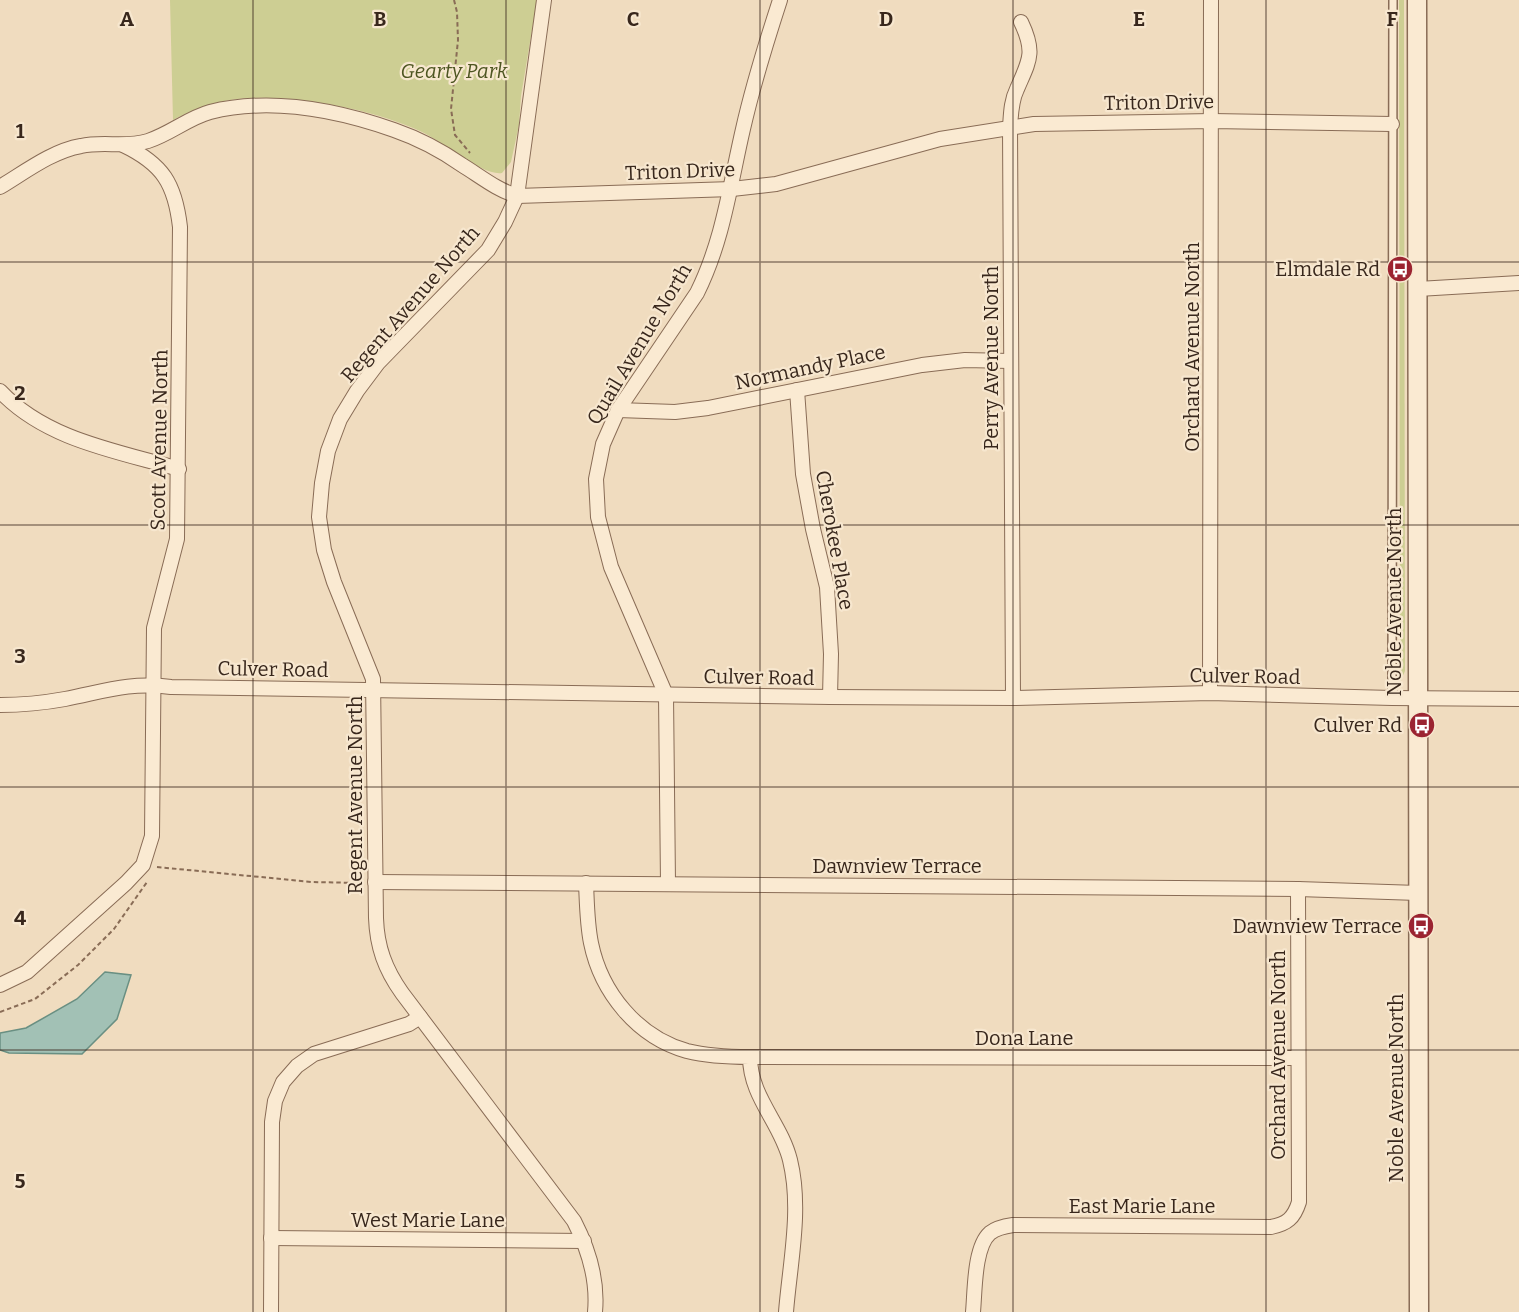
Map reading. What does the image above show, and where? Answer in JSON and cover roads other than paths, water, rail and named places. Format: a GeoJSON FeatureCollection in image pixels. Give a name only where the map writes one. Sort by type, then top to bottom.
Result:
{"type":"FeatureCollection","features":[{"type":"Feature","properties":{"kind":"street","name":"Regent Avenue North"},"geometry":{"type":"LineString","coordinates":[[544,0],[517,196],[488,250],[378,363],[357,391],[340,419],[328,451],[319,517],[324,550],[334,582],[373,679],[369,883],[382,958],[390,977],[574,1221],[584,1241],[594,1274],[595,1312]]}},
{"type":"Feature","properties":{"kind":"street","name":"Quail Avenue North"},"geometry":{"type":"LineString","coordinates":[[668,884],[666,695],[611,567],[598,518],[596,479],[603,444],[618,410],[697,293],[715,247],[732,189],[752,96],[780,0]]}},
{"type":"Feature","properties":{"kind":"street","name":"Orchard Avenue North"},"geometry":{"type":"LineString","coordinates":[[1210,693],[1211,0]]}},
{"type":"Feature","properties":{"kind":"street","name":"Noble Avenue North"},"geometry":{"type":"LineString","coordinates":[[1417,0],[1419,1312]]}},
{"type":"Feature","properties":{"kind":"street","name":"Perry Avenue North"},"geometry":{"type":"LineString","coordinates":[[1013,698],[1010,127],[1011,107],[1016,90],[1026,72],[1030,54],[1028,36],[1021,22]]}},
{"type":"Feature","properties":{"kind":"street","name":"Triton Drive"},"geometry":{"type":"LineString","coordinates":[[0,187],[58,153],[79,146],[101,143],[123,145],[148,141],[209,112],[238,107],[288,106],[357,118],[396,130],[430,146],[509,194],[517,196],[732,189],[776,184],[940,139],[1010,127],[1080,122],[1212,120],[1392,124]]}},
{"type":"Feature","properties":{"kind":"street","name":"Scott Avenue North"},"geometry":{"type":"LineString","coordinates":[[0,984],[27,972],[126,883],[150,869],[154,628],[177,539],[180,227],[171,186],[159,168],[143,154],[123,145]]}},
{"type":"Feature","properties":{"kind":"street"},"geometry":{"type":"LineString","coordinates":[[1418,289],[1519,283]]}},
{"type":"Feature","properties":{"kind":"street","name":"Normandy Place"},"geometry":{"type":"LineString","coordinates":[[618,410],[675,412],[922,365],[965,360],[1010,361]]}},
{"type":"Feature","properties":{"kind":"street","name":"Cherokee Place"},"geometry":{"type":"LineString","coordinates":[[797,390],[805,483],[827,587],[831,654],[830,697]]}},
{"type":"Feature","properties":{"kind":"street"},"geometry":{"type":"LineString","coordinates":[[0,391],[34,420],[64,435],[179,469]]}},
{"type":"Feature","properties":{"kind":"street","name":"Culver Road"},"geometry":{"type":"LineString","coordinates":[[0,705],[25,705],[65,699],[127,685],[830,697],[1013,698],[1210,693],[1519,699]]}},
{"type":"Feature","properties":{"kind":"street","name":"Dawnview Terrace"},"geometry":{"type":"LineString","coordinates":[[369,883],[1298,889],[1418,893]]}},
{"type":"Feature","properties":{"kind":"street"},"geometry":{"type":"LineString","coordinates":[[586,884],[587,923],[596,963],[626,1013],[655,1037],[686,1051],[715,1056],[750,1057],[754,1087],[778,1129],[790,1157],[796,1187],[786,1312]]}},
{"type":"Feature","properties":{"kind":"street","name":"Orchard Avenue North"},"geometry":{"type":"LineString","coordinates":[[1291,1219],[1299,1202],[1298,889]]}},
{"type":"Feature","properties":{"kind":"street"},"geometry":{"type":"LineString","coordinates":[[271,1312],[272,1122],[275,1101],[283,1082],[297,1066],[314,1054],[409,1024],[420,1017]]}},
{"type":"Feature","properties":{"kind":"street","name":"Dona Lane"},"geometry":{"type":"LineString","coordinates":[[750,1057],[1297,1058]]}},
{"type":"Feature","properties":{"kind":"street","name":"East Marie Lane"},"geometry":{"type":"LineString","coordinates":[[973,1312],[980,1250],[992,1231],[1013,1225],[1271,1227],[1282,1225],[1291,1219]]}},
{"type":"Feature","properties":{"kind":"street","name":"West Marie Lane"},"geometry":{"type":"LineString","coordinates":[[271,1238],[584,1241]]}},
{"type":"Feature","properties":{"kind":"lane"},"geometry":{"type":"LineString","coordinates":[[1392,698],[1393,0]]}},
{"type":"Feature","properties":{"kind":"place","name":"Elmdale Rd"},"geometry":{"type":"Point","coordinates":[1400,269]}},
{"type":"Feature","properties":{"kind":"place","name":"Culver Rd"},"geometry":{"type":"Point","coordinates":[1422,725]}},
{"type":"Feature","properties":{"kind":"place","name":"Dawnview Terrace"},"geometry":{"type":"Point","coordinates":[1421,926]}},
{"type":"Feature","properties":{"kind":"park label","name":"Gearty Park"},"geometry":{"type":"Point","coordinates":[454,71]}}]}
